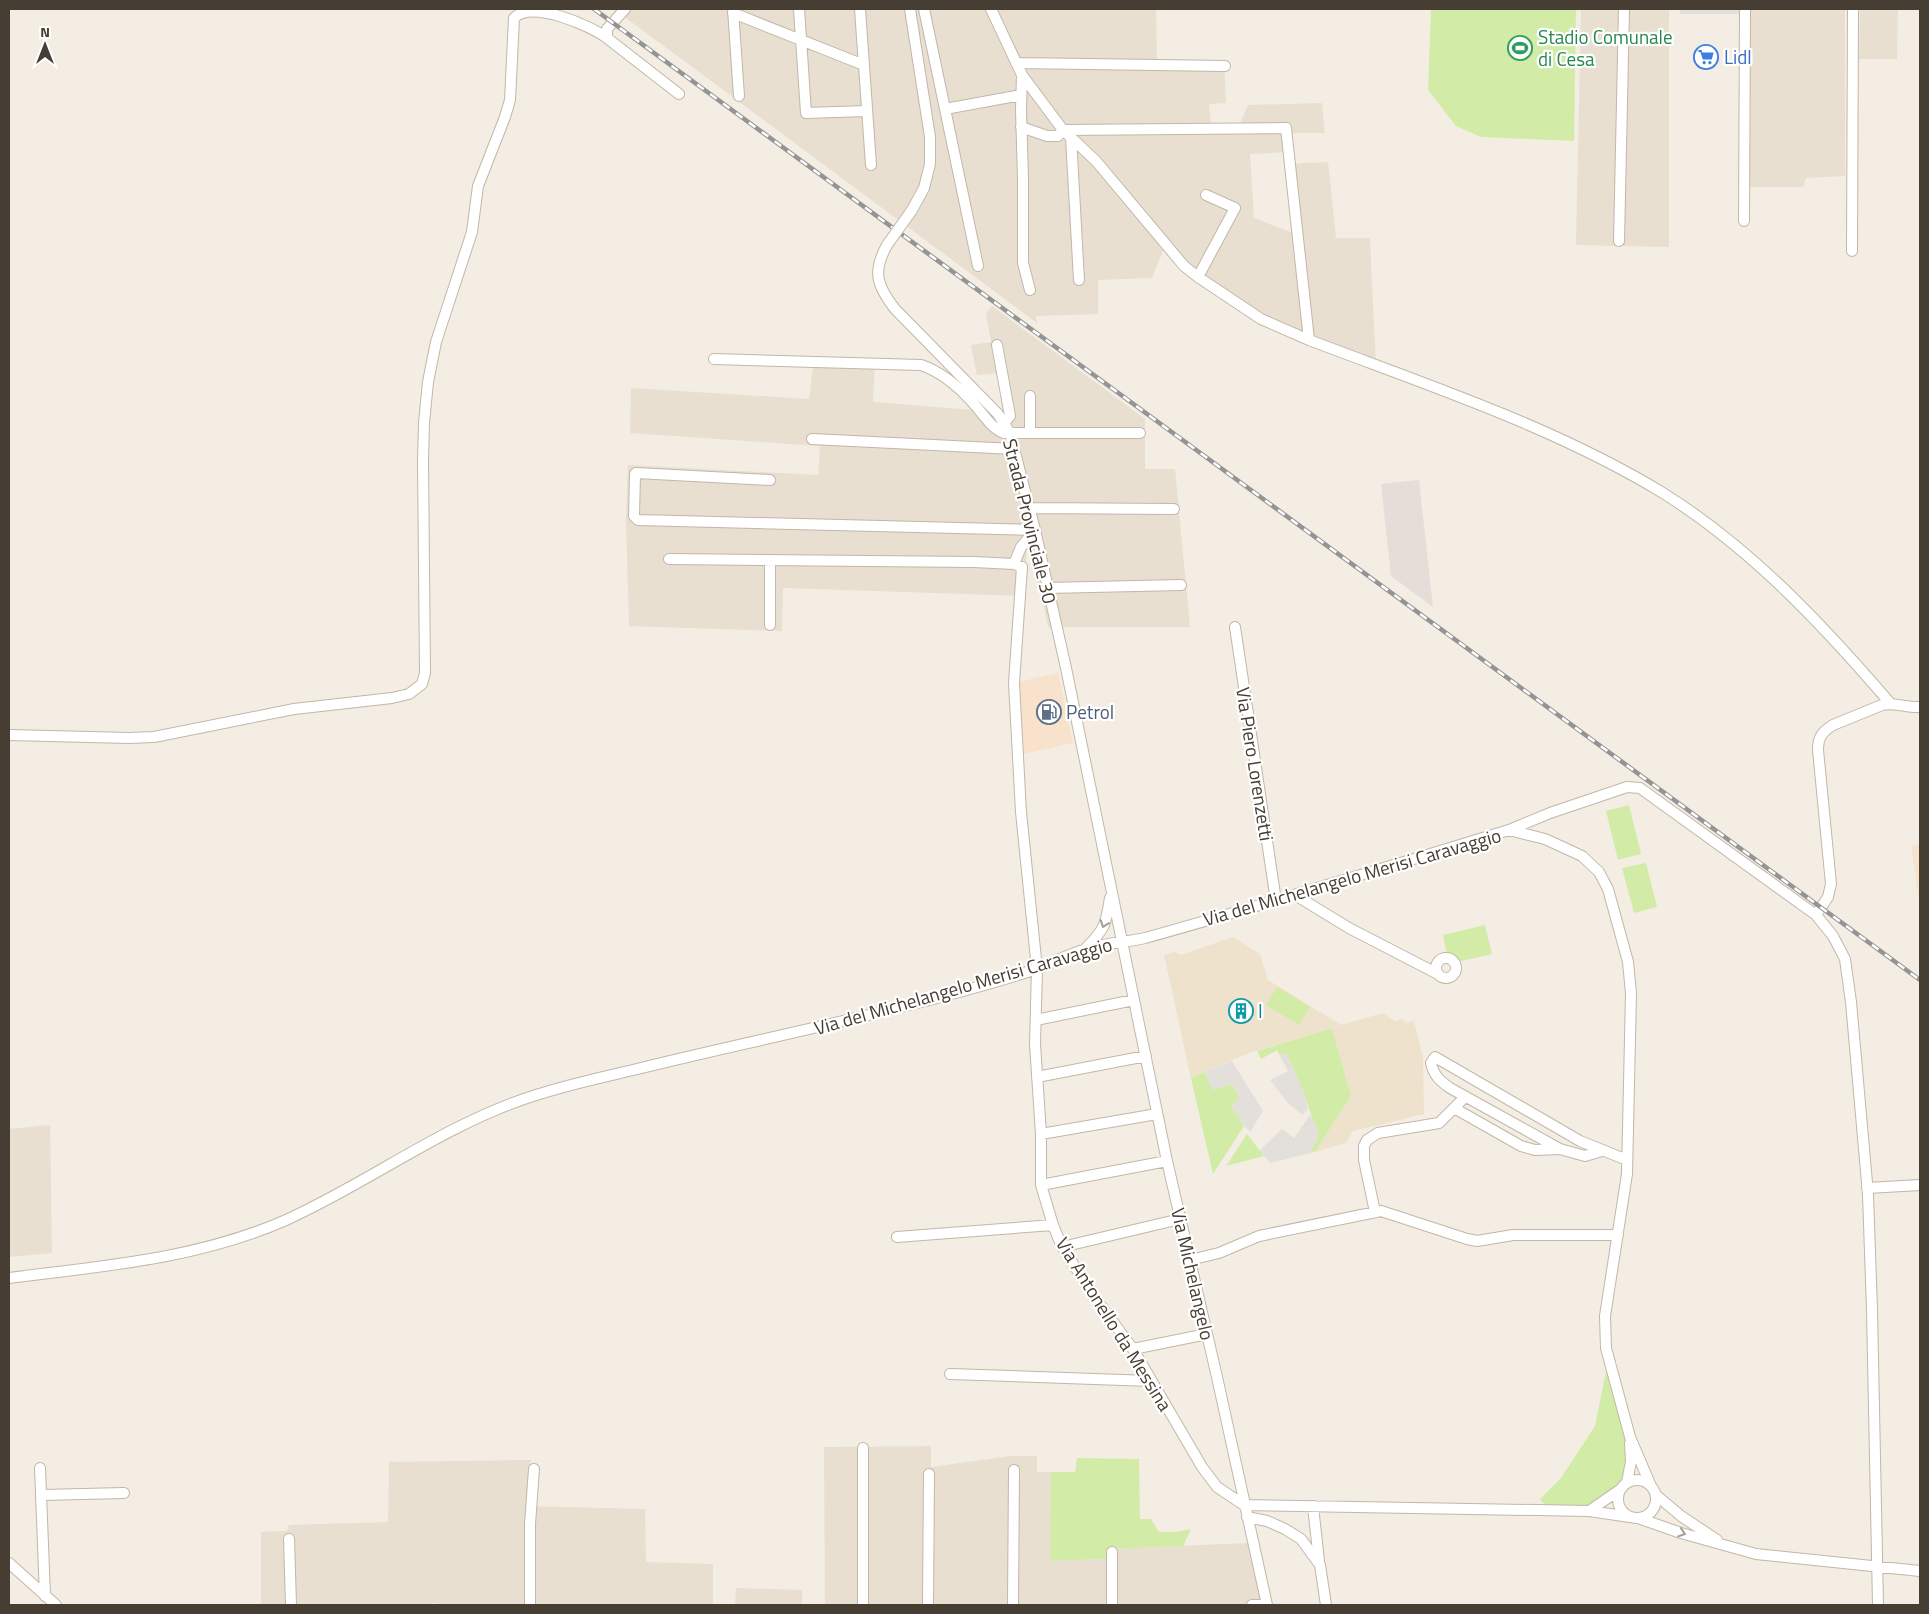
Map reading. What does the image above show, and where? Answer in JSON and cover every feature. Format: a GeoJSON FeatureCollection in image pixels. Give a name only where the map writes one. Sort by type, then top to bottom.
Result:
{"type":"FeatureCollection","features":[{"type":"Feature","properties":{"kind":"street"},"geometry":{"type":"LineString","coordinates":[[607,38],[607,29],[625,9]]}},
{"type":"Feature","properties":{"kind":"street"},"geometry":{"type":"LineString","coordinates":[[798,9],[806,113],[867,110]]}},
{"type":"Feature","properties":{"kind":"street"},"geometry":{"type":"LineString","coordinates":[[860,9],[871,165]]}},
{"type":"Feature","properties":{"kind":"street","name":"Strada Provinciale 30"},"geometry":{"type":"LineString","coordinates":[[910,9],[930,137],[930,164],[924,188],[912,210],[887,245],[879,262],[878,272],[881,290],[895,310],[989,404],[1010,433],[1030,508],[1066,668],[1122,942]]}},
{"type":"Feature","properties":{"kind":"street"},"geometry":{"type":"LineString","coordinates":[[924,9],[978,266]]}},
{"type":"Feature","properties":{"kind":"street"},"geometry":{"type":"LineString","coordinates":[[991,9],[1022,75],[1067,134],[1096,161],[1184,266],[1198,277],[1260,319],[1309,340],[1459,396],[1550,435],[1622,470],[1663,494],[1756,563],[1855,663],[1890,703],[1899,706],[1920,707]]}},
{"type":"Feature","properties":{"kind":"street"},"geometry":{"type":"LineString","coordinates":[[1619,241],[1624,9]]}},
{"type":"Feature","properties":{"kind":"street"},"geometry":{"type":"LineString","coordinates":[[1744,221],[1745,9]]}},
{"type":"Feature","properties":{"kind":"street"},"geometry":{"type":"LineString","coordinates":[[1852,250],[1853,9]]}},
{"type":"Feature","properties":{"kind":"street"},"geometry":{"type":"LineString","coordinates":[[9,735],[154,737],[294,709],[392,698],[409,694],[422,684],[425,673],[423,460],[428,382],[436,342],[472,232],[478,186],[510,100],[514,18],[526,11],[550,14],[592,29],[607,38],[679,94]]}},
{"type":"Feature","properties":{"kind":"street"},"geometry":{"type":"LineString","coordinates":[[739,96],[733,11],[864,65]]}},
{"type":"Feature","properties":{"kind":"street"},"geometry":{"type":"LineString","coordinates":[[1016,63],[1225,66]]}},
{"type":"Feature","properties":{"kind":"street"},"geometry":{"type":"LineString","coordinates":[[1022,75],[1023,263],[1030,290]]}},
{"type":"Feature","properties":{"kind":"street"},"geometry":{"type":"LineString","coordinates":[[945,109],[983,106],[1021,95]]}},
{"type":"Feature","properties":{"kind":"street"},"geometry":{"type":"LineString","coordinates":[[1021,127],[1047,136],[1286,128],[1309,340]]}},
{"type":"Feature","properties":{"kind":"street"},"geometry":{"type":"LineString","coordinates":[[1067,134],[1079,280]]}},
{"type":"Feature","properties":{"kind":"street"},"geometry":{"type":"LineString","coordinates":[[1198,277],[1235,208],[1206,195]]}},
{"type":"Feature","properties":{"kind":"street"},"geometry":{"type":"LineString","coordinates":[[997,345],[1010,416],[1004,423]]}},
{"type":"Feature","properties":{"kind":"street"},"geometry":{"type":"LineString","coordinates":[[714,359],[921,365],[937,372],[964,393],[994,428],[1004,433],[1140,433]]}},
{"type":"Feature","properties":{"kind":"street"},"geometry":{"type":"LineString","coordinates":[[1030,396],[1030,433]]}},
{"type":"Feature","properties":{"kind":"street"},"geometry":{"type":"LineString","coordinates":[[812,439],[1014,449]]}},
{"type":"Feature","properties":{"kind":"street"},"geometry":{"type":"LineString","coordinates":[[770,480],[636,472],[634,516],[638,520],[1035,530]]}},
{"type":"Feature","properties":{"kind":"street"},"geometry":{"type":"LineString","coordinates":[[1030,508],[1174,509]]}},
{"type":"Feature","properties":{"kind":"street"},"geometry":{"type":"LineString","coordinates":[[669,559],[1014,564],[1020,547],[1035,530]]}},
{"type":"Feature","properties":{"kind":"street"},"geometry":{"type":"LineString","coordinates":[[770,561],[770,625]]}},
{"type":"Feature","properties":{"kind":"street","name":"Via Antonello da Messina"},"geometry":{"type":"LineString","coordinates":[[1014,564],[1022,567],[1014,682],[1021,812],[1036,969],[1035,1044],[1040,1134],[1040,1185],[1062,1247],[1096,1299],[1133,1349],[1207,1474],[1217,1487],[1244,1505]]}},
{"type":"Feature","properties":{"kind":"street"},"geometry":{"type":"LineString","coordinates":[[1047,588],[1181,585]]}},
{"type":"Feature","properties":{"kind":"street","name":"Via Piero Lorenzetti"},"geometry":{"type":"LineString","coordinates":[[1235,628],[1276,900]]}},
{"type":"Feature","properties":{"kind":"street"},"geometry":{"type":"LineString","coordinates":[[1816,915],[1828,897],[1831,884],[1818,750],[1819,737],[1826,729],[1833,725],[1890,703]]}},
{"type":"Feature","properties":{"kind":"street"},"geometry":{"type":"LineString","coordinates":[[1509,830],[1550,813],[1627,787],[1640,788],[1816,915],[1833,936],[1845,959],[1851,1002],[1867,1188],[1875,1405],[1878,1605]]}},
{"type":"Feature","properties":{"kind":"street","name":"Via del Michelangelo Merisi Caravaggio"},"geometry":{"type":"LineString","coordinates":[[9,1278],[171,1257],[223,1243],[289,1218],[479,1117],[533,1096],[724,1047],[831,1024],[911,1004],[1036,969],[1085,949],[1138,940],[1509,830],[1552,842],[1582,856],[1599,872],[1608,889],[1628,962],[1631,993],[1626,1040],[1627,1174],[1605,1316],[1606,1348],[1630,1437],[1653,1490]]}},
{"type":"Feature","properties":{"kind":"street"},"geometry":{"type":"LineString","coordinates":[[1085,949],[1100,934],[1106,923],[1111,892]]}},
{"type":"Feature","properties":{"kind":"street"},"geometry":{"type":"LineString","coordinates":[[1295,895],[1349,928],[1438,974]]}},
{"type":"Feature","properties":{"kind":"street","name":"Via Michelangelo"},"geometry":{"type":"LineString","coordinates":[[1122,942],[1167,1161],[1267,1605]]}},
{"type":"Feature","properties":{"kind":"street"},"geometry":{"type":"LineString","coordinates":[[1036,1020],[1134,1000]]}},
{"type":"Feature","properties":{"kind":"street"},"geometry":{"type":"LineString","coordinates":[[1037,1077],[1146,1056]]}},
{"type":"Feature","properties":{"kind":"street"},"geometry":{"type":"LineString","coordinates":[[1602,1151],[1585,1156],[1560,1149],[1465,1097],[1439,1080],[1433,1072],[1431,1063],[1435,1057],[1580,1142],[1627,1160]]}},
{"type":"Feature","properties":{"kind":"street"},"geometry":{"type":"LineString","coordinates":[[1375,1212],[1364,1160],[1364,1146],[1367,1140],[1378,1133],[1439,1123],[1465,1097]]}},
{"type":"Feature","properties":{"kind":"street"},"geometry":{"type":"LineString","coordinates":[[1454,1108],[1521,1146],[1535,1150],[1560,1149]]}},
{"type":"Feature","properties":{"kind":"street"},"geometry":{"type":"LineString","coordinates":[[1040,1134],[1157,1114]]}},
{"type":"Feature","properties":{"kind":"street"},"geometry":{"type":"LineString","coordinates":[[1040,1185],[1167,1161]]}},
{"type":"Feature","properties":{"kind":"street"},"geometry":{"type":"LineString","coordinates":[[1867,1188],[1920,1185]]}},
{"type":"Feature","properties":{"kind":"street"},"geometry":{"type":"LineString","coordinates":[[1190,1260],[1219,1253],[1259,1236],[1381,1211],[1478,1241],[1513,1235],[1618,1235]]}},
{"type":"Feature","properties":{"kind":"street"},"geometry":{"type":"LineString","coordinates":[[1062,1247],[1180,1218]]}},
{"type":"Feature","properties":{"kind":"street"},"geometry":{"type":"LineString","coordinates":[[897,1237],[1053,1225]]}},
{"type":"Feature","properties":{"kind":"street"},"geometry":{"type":"LineString","coordinates":[[1133,1349],[1207,1334]]}},
{"type":"Feature","properties":{"kind":"street"},"geometry":{"type":"LineString","coordinates":[[950,1374],[1151,1381]]}},
{"type":"Feature","properties":{"kind":"street","name":"Via del Michelangelo Merisi Caravaggio"},"geometry":{"type":"LineString","coordinates":[[1624,1486],[1630,1461],[1630,1437]]}},
{"type":"Feature","properties":{"kind":"street"},"geometry":{"type":"LineString","coordinates":[[863,1448],[863,1605]]}},
{"type":"Feature","properties":{"kind":"street"},"geometry":{"type":"LineString","coordinates":[[40,1468],[45,1596]]}},
{"type":"Feature","properties":{"kind":"street"},"geometry":{"type":"LineString","coordinates":[[530,1605],[530,1524],[534,1469]]}},
{"type":"Feature","properties":{"kind":"street"},"geometry":{"type":"LineString","coordinates":[[1013,1605],[1014,1470]]}},
{"type":"Feature","properties":{"kind":"street"},"geometry":{"type":"LineString","coordinates":[[928,1605],[929,1474]]}},
{"type":"Feature","properties":{"kind":"street"},"geometry":{"type":"LineString","coordinates":[[1589,1511],[1624,1486],[1642,1481],[1681,1516],[1727,1546]]}},
{"type":"Feature","properties":{"kind":"street"},"geometry":{"type":"LineString","coordinates":[[1624,1486],[1618,1502],[1620,1508],[1634,1517],[1648,1514],[1652,1510],[1656,1500],[1653,1490]]}},
{"type":"Feature","properties":{"kind":"street"},"geometry":{"type":"LineString","coordinates":[[42,1496],[124,1493]]}},
{"type":"Feature","properties":{"kind":"street"},"geometry":{"type":"LineString","coordinates":[[1244,1505],[1589,1511],[1634,1517],[1681,1534],[1756,1554],[1920,1571]]}},
{"type":"Feature","properties":{"kind":"street"},"geometry":{"type":"LineString","coordinates":[[1313,1506],[1326,1605]]}},
{"type":"Feature","properties":{"kind":"street"},"geometry":{"type":"LineString","coordinates":[[1247,1517],[1267,1521],[1301,1539],[1320,1565]]}},
{"type":"Feature","properties":{"kind":"street"},"geometry":{"type":"LineString","coordinates":[[289,1538],[291,1605]]}},
{"type":"Feature","properties":{"kind":"street"},"geometry":{"type":"LineString","coordinates":[[1112,1552],[1112,1605]]}},
{"type":"Feature","properties":{"kind":"street"},"geometry":{"type":"LineString","coordinates":[[10,1569],[56,1605]]}},
{"type":"Feature","properties":{"kind":"street"},"geometry":{"type":"LineString","coordinates":[[1252,1605],[1267,1605]]}},
{"type":"Feature","properties":{"kind":"shaded area"},"geometry":{"type":"Polygon","coordinates":[[[614,9],[1156,9],[1157,60],[1224,60],[1226,103],[1209,104],[1211,125],[1240,124],[1248,105],[1322,103],[1325,133],[1290,133],[1292,152],[1250,154],[1254,218],[1293,233],[1285,164],[1328,162],[1336,238],[1370,238],[1376,369],[1260,323],[1164,249],[1152,278],[1098,280],[1098,314],[1036,316],[1037,323],[614,9]]]}},
{"type":"Feature","properties":{"kind":"shaded area"},"geometry":{"type":"Polygon","coordinates":[[[1581,9],[1669,9],[1669,247],[1576,245],[1581,9]]]}},
{"type":"Feature","properties":{"kind":"shaded area"},"geometry":{"type":"Polygon","coordinates":[[[1680,9],[1739,9],[1739,14],[1680,14],[1680,9]]]}},
{"type":"Feature","properties":{"kind":"shaded area"},"geometry":{"type":"Polygon","coordinates":[[[1750,9],[1845,9],[1845,176],[1806,178],[1803,187],[1748,187],[1750,9]]]}},
{"type":"Feature","properties":{"kind":"shaded area"},"geometry":{"type":"Polygon","coordinates":[[[1860,9],[1898,9],[1897,59],[1859,59],[1860,9]]]}},
{"type":"Feature","properties":{"kind":"shaded area"},"geometry":{"type":"Polygon","coordinates":[[[992,306],[1145,419],[1145,469],[1175,469],[1190,627],[1048,627],[1031,548],[1027,549],[1023,596],[783,588],[782,631],[629,626],[626,522],[628,465],[818,475],[820,446],[630,433],[631,388],[809,399],[814,359],[875,361],[873,402],[986,411],[995,418],[1005,414],[998,373],[977,375],[971,345],[991,342],[986,314],[992,306]]]}},
{"type":"Feature","properties":{"kind":"shaded area"},"geometry":{"type":"Polygon","coordinates":[[[1419,480],[1433,607],[1391,576],[1381,484],[1419,480]]]}},
{"type":"Feature","properties":{"kind":"shaded area"},"geometry":{"type":"Polygon","coordinates":[[[1058,673],[1073,743],[1020,755],[1018,682],[1058,673]]]}},
{"type":"Feature","properties":{"kind":"shaded area"},"geometry":{"type":"Polygon","coordinates":[[[1920,845],[1920,898],[1919,898],[1911,846],[1920,845]]]}},
{"type":"Feature","properties":{"kind":"shaded area"},"geometry":{"type":"Polygon","coordinates":[[[1233,937],[1260,954],[1268,980],[1341,1025],[1383,1013],[1396,1022],[1401,1018],[1406,1023],[1414,1021],[1423,1058],[1424,1114],[1353,1131],[1346,1143],[1315,1152],[1351,1096],[1332,1028],[1252,1052],[1191,1078],[1164,955],[1174,952],[1181,955],[1233,937]]]}},
{"type":"Feature","properties":{"kind":"shaded area"},"geometry":{"type":"Polygon","coordinates":[[[1286,1052],[1305,1096],[1308,1109],[1302,1115],[1287,1102],[1270,1080],[1288,1071],[1280,1056],[1286,1052]]]}},
{"type":"Feature","properties":{"kind":"shaded area"},"geometry":{"type":"Polygon","coordinates":[[[1232,1061],[1263,1111],[1250,1132],[1231,1105],[1240,1099],[1232,1084],[1213,1090],[1205,1072],[1232,1061]]]}},
{"type":"Feature","properties":{"kind":"shaded area"},"geometry":{"type":"Polygon","coordinates":[[[1310,1115],[1317,1127],[1318,1136],[1310,1153],[1270,1163],[1260,1150],[1282,1129],[1294,1138],[1310,1115]]]}},
{"type":"Feature","properties":{"kind":"shaded area"},"geometry":{"type":"Polygon","coordinates":[[[50,1125],[52,1253],[9,1257],[9,1129],[50,1125]]]}},
{"type":"Feature","properties":{"kind":"shaded area"},"geometry":{"type":"Polygon","coordinates":[[[931,1446],[931,1467],[1011,1456],[1037,1456],[1037,1472],[1051,1472],[1051,1561],[1107,1559],[1106,1549],[1248,1543],[1262,1605],[825,1605],[824,1447],[931,1446]]]}},
{"type":"Feature","properties":{"kind":"shaded area"},"geometry":{"type":"Polygon","coordinates":[[[531,1460],[526,1506],[645,1509],[646,1562],[713,1564],[713,1605],[437,1605],[437,1603],[426,1605],[261,1605],[261,1532],[287,1531],[289,1525],[388,1522],[389,1462],[531,1460]]]}},
{"type":"Feature","properties":{"kind":"shaded area"},"geometry":{"type":"Polygon","coordinates":[[[736,1588],[802,1590],[802,1605],[735,1605],[736,1588]]]}},
{"type":"Feature","properties":{"kind":"green space"},"geometry":{"type":"Polygon","coordinates":[[[1431,9],[1576,9],[1574,141],[1481,137],[1456,126],[1428,90],[1431,9]]]}},
{"type":"Feature","properties":{"kind":"green space"},"geometry":{"type":"Polygon","coordinates":[[[1629,805],[1641,854],[1618,860],[1606,811],[1629,805]]]}},
{"type":"Feature","properties":{"kind":"green space"},"geometry":{"type":"Polygon","coordinates":[[[1646,863],[1657,907],[1634,913],[1622,868],[1646,863]]]}},
{"type":"Feature","properties":{"kind":"green space"},"geometry":{"type":"Polygon","coordinates":[[[1485,925],[1492,954],[1457,962],[1447,955],[1443,935],[1485,925]]]}},
{"type":"Feature","properties":{"kind":"green space"},"geometry":{"type":"Polygon","coordinates":[[[1277,987],[1310,1007],[1299,1025],[1266,1005],[1277,987]]]}},
{"type":"Feature","properties":{"kind":"green space"},"geometry":{"type":"Polygon","coordinates":[[[1332,1028],[1351,1096],[1315,1152],[1310,1153],[1318,1136],[1305,1096],[1286,1053],[1280,1056],[1277,1050],[1261,1059],[1257,1051],[1332,1028]]]}},
{"type":"Feature","properties":{"kind":"green space"},"geometry":{"type":"Polygon","coordinates":[[[1205,1072],[1213,1090],[1231,1083],[1241,1100],[1231,1105],[1244,1126],[1213,1174],[1191,1078],[1205,1072]]]}},
{"type":"Feature","properties":{"kind":"green space"},"geometry":{"type":"Polygon","coordinates":[[[1247,1134],[1264,1156],[1226,1166],[1247,1134]]]}},
{"type":"Feature","properties":{"kind":"green space"},"geometry":{"type":"Polygon","coordinates":[[[1606,1371],[1625,1436],[1625,1477],[1619,1485],[1589,1506],[1546,1506],[1540,1499],[1561,1478],[1595,1426],[1606,1371]]]}},
{"type":"Feature","properties":{"kind":"green space"},"geometry":{"type":"Polygon","coordinates":[[[1077,1458],[1139,1459],[1140,1519],[1151,1519],[1159,1532],[1176,1532],[1191,1529],[1183,1546],[1107,1549],[1107,1559],[1050,1561],[1051,1472],[1075,1472],[1077,1458]]]}},
{"type":"Feature","properties":{"kind":"railway"},"geometry":{"type":"LineString","coordinates":[[594,9],[1920,980]]}},
{"type":"Feature","properties":{"kind":"place","name":"Stadio Comunale di Cesa"},"geometry":{"type":"Point","coordinates":[1520,48]}},
{"type":"Feature","properties":{"kind":"place","name":"Lidl"},"geometry":{"type":"Point","coordinates":[1706,57]}},
{"type":"Feature","properties":{"kind":"place","name":"Petrol"},"geometry":{"type":"Point","coordinates":[1049,712]}},
{"type":"Feature","properties":{"kind":"place","name":"I"},"geometry":{"type":"Point","coordinates":[1241,1011]}}]}
